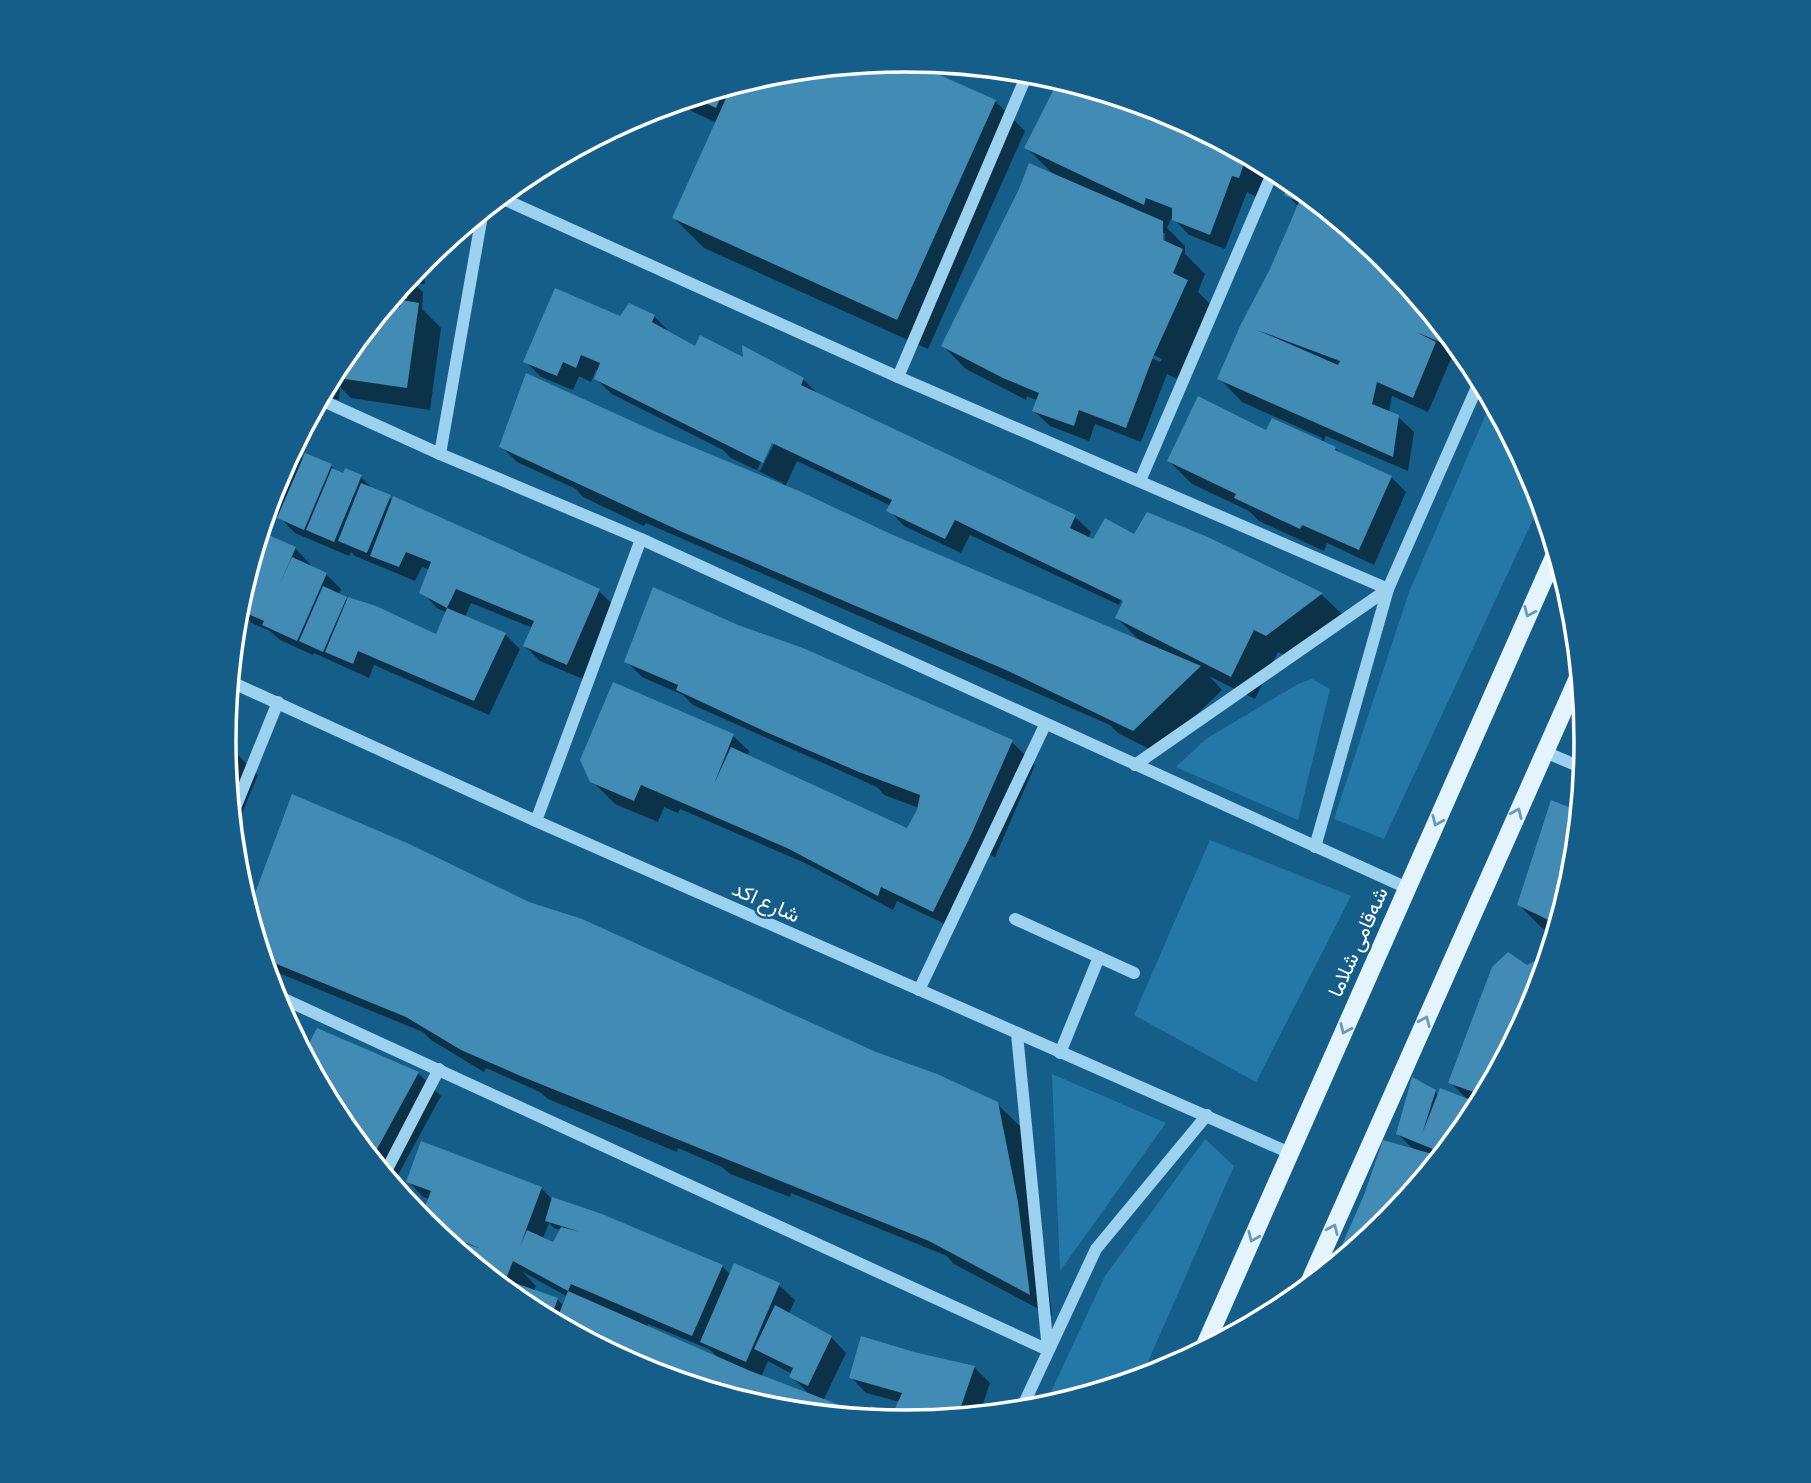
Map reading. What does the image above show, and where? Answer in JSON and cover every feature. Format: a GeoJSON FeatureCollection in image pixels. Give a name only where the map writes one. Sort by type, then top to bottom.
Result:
{"type":"FeatureCollection","features":[{"type":"Feature","properties":{"kind":"main road","name":"شەقامی شلاما"},"geometry":{"type":"LineString","coordinates":[[1208,1339],[1551,564]]}},
{"type":"Feature","properties":{"kind":"main road"},"geometry":{"type":"LineString","coordinates":[[1314,1272],[1573,689]]}},
{"type":"Feature","properties":{"kind":"street"},"geometry":{"type":"LineString","coordinates":[[898,377],[1023,83]]}},
{"type":"Feature","properties":{"kind":"street"},"geometry":{"type":"LineString","coordinates":[[1140,481],[1269,180]]}},
{"type":"Feature","properties":{"kind":"street"},"geometry":{"type":"LineString","coordinates":[[510,202],[898,377],[1388,589]]}},
{"type":"Feature","properties":{"kind":"street"},"geometry":{"type":"LineString","coordinates":[[440,454],[480,224]]}},
{"type":"Feature","properties":{"kind":"street"},"geometry":{"type":"LineString","coordinates":[[1315,846],[1388,589],[1476,390]]}},
{"type":"Feature","properties":{"kind":"street"},"geometry":{"type":"LineString","coordinates":[[327,404],[641,539],[1407,888]]}},
{"type":"Feature","properties":{"kind":"street"},"geometry":{"type":"LineString","coordinates":[[536,821],[641,539]]}},
{"type":"Feature","properties":{"kind":"street"},"geometry":{"type":"LineString","coordinates":[[1135,765],[1388,589]]}},
{"type":"Feature","properties":{"kind":"street","name":"شارع اكد"},"geometry":{"type":"LineString","coordinates":[[238,685],[536,821],[1290,1153]]}},
{"type":"Feature","properties":{"kind":"street"},"geometry":{"type":"LineString","coordinates":[[238,800],[278,702]]}},
{"type":"Feature","properties":{"kind":"street"},"geometry":{"type":"LineString","coordinates":[[919,990],[1045,725]]}},
{"type":"Feature","properties":{"kind":"street"},"geometry":{"type":"LineString","coordinates":[[1545,752],[1574,765]]}},
{"type":"Feature","properties":{"kind":"street"},"geometry":{"type":"LineString","coordinates":[[1015,919],[1134,973]]}},
{"type":"Feature","properties":{"kind":"street"},"geometry":{"type":"LineString","coordinates":[[1060,1053],[1099,957]]}},
{"type":"Feature","properties":{"kind":"street"},"geometry":{"type":"LineString","coordinates":[[288,1001],[1048,1350]]}},
{"type":"Feature","properties":{"kind":"street"},"geometry":{"type":"LineString","coordinates":[[1017,1034],[1048,1350]]}},
{"type":"Feature","properties":{"kind":"street"},"geometry":{"type":"LineString","coordinates":[[388,1166],[439,1069]]}},
{"type":"Feature","properties":{"kind":"street"},"geometry":{"type":"LineString","coordinates":[[1025,1400],[1096,1249],[1207,1115]]}},
{"type":"Feature","properties":{"kind":"shaded area"},"geometry":{"type":"Polygon","coordinates":[[[1488,410],[1506,445],[1535,514],[1384,839],[1334,819],[1409,592],[1488,410]]]}},
{"type":"Feature","properties":{"kind":"shaded area"},"geometry":{"type":"Polygon","coordinates":[[[1312,679],[1330,689],[1298,820],[1176,767],[1206,739],[1298,684],[1312,679]]]}},
{"type":"Feature","properties":{"kind":"shaded area"},"geometry":{"type":"Polygon","coordinates":[[[1210,840],[1351,896],[1256,1082],[1134,1015],[1210,840]]]}},
{"type":"Feature","properties":{"kind":"shaded area"},"geometry":{"type":"Polygon","coordinates":[[[1052,1074],[1166,1123],[1060,1271],[1052,1074]]]}},
{"type":"Feature","properties":{"kind":"shaded area"},"geometry":{"type":"Polygon","coordinates":[[[1205,1139],[1234,1166],[1146,1366],[1121,1376],[1050,1395],[1105,1276],[1205,1139]]]}},
{"type":"Feature","properties":{"kind":"building"},"geometry":{"type":"Polygon","coordinates":[[[906,72],[934,73],[996,100],[897,320],[672,218],[727,96],[818,77],[906,72]]]}},
{"type":"Feature","properties":{"kind":"building"},"geometry":{"type":"Polygon","coordinates":[[[1054,89],[1121,107],[1162,123],[1244,164],[1239,178],[1232,176],[1210,235],[1172,220],[1172,208],[1146,198],[1144,205],[1024,148],[1054,89]]]}},
{"type":"Feature","properties":{"kind":"building"},"geometry":{"type":"Polygon","coordinates":[[[720,98],[716,108],[705,103],[720,98]]]}},
{"type":"Feature","properties":{"kind":"building"},"geometry":{"type":"Polygon","coordinates":[[[1029,163],[1163,221],[1163,240],[1183,249],[1173,273],[1188,280],[1153,357],[1126,428],[1079,410],[1074,426],[1032,411],[1039,393],[941,346],[1019,189],[1029,163]]]}},
{"type":"Feature","properties":{"kind":"building"},"geometry":{"type":"Polygon","coordinates":[[[1286,191],[1347,238],[1379,268],[1444,343],[1416,332],[1436,342],[1413,398],[1377,382],[1372,404],[1399,415],[1393,457],[1217,379],[1299,202],[1284,195],[1286,191]],[[1257,330],[1338,365],[1340,361],[1257,330]]]}},
{"type":"Feature","properties":{"kind":"building"},"geometry":{"type":"Polygon","coordinates":[[[555,288],[620,316],[629,303],[655,315],[652,322],[695,346],[700,335],[743,357],[742,345],[804,378],[801,385],[1076,515],[1070,528],[1093,539],[1105,518],[1134,534],[1147,512],[1210,538],[1323,593],[1266,636],[1254,630],[1231,677],[1115,618],[1123,601],[955,520],[945,539],[886,511],[892,500],[772,443],[763,463],[594,379],[600,363],[581,355],[576,368],[563,362],[557,376],[523,362],[555,288]]]}},
{"type":"Feature","properties":{"kind":"building"},"geometry":{"type":"Polygon","coordinates":[[[402,300],[419,303],[407,388],[343,379],[374,334],[397,307],[400,307],[402,300]]]}},
{"type":"Feature","properties":{"kind":"building"},"geometry":{"type":"Polygon","coordinates":[[[526,373],[654,431],[799,491],[893,535],[1201,666],[1133,731],[1006,670],[680,531],[499,447],[526,373]]]}},
{"type":"Feature","properties":{"kind":"building"},"geometry":{"type":"Polygon","coordinates":[[[1198,396],[1266,430],[1272,418],[1392,476],[1359,550],[1302,525],[1300,529],[1234,498],[1236,494],[1167,461],[1198,396]]]}},
{"type":"Feature","properties":{"kind":"building"},"geometry":{"type":"Polygon","coordinates":[[[305,453],[332,464],[304,530],[277,518],[305,453]]]}},
{"type":"Feature","properties":{"kind":"building"},"geometry":{"type":"Polygon","coordinates":[[[332,468],[343,473],[345,468],[362,475],[334,542],[306,530],[332,468]]]}},
{"type":"Feature","properties":{"kind":"building"},"geometry":{"type":"Polygon","coordinates":[[[361,483],[391,495],[367,553],[338,541],[361,483]]]}},
{"type":"Feature","properties":{"kind":"building"},"geometry":{"type":"Polygon","coordinates":[[[393,496],[600,589],[567,665],[523,646],[534,621],[456,589],[447,608],[419,593],[431,562],[406,552],[399,567],[370,556],[393,496]]]}},
{"type":"Feature","properties":{"kind":"building"},"geometry":{"type":"Polygon","coordinates":[[[268,535],[296,547],[278,588],[292,557],[327,573],[297,641],[262,625],[264,621],[248,614],[268,535]]]}},
{"type":"Feature","properties":{"kind":"building"},"geometry":{"type":"Polygon","coordinates":[[[323,586],[347,597],[323,652],[299,641],[323,586]]]}},
{"type":"Feature","properties":{"kind":"building"},"geometry":{"type":"Polygon","coordinates":[[[653,587],[738,625],[803,648],[1013,740],[933,912],[881,887],[878,896],[787,848],[641,785],[634,801],[590,782],[580,760],[613,682],[734,734],[714,784],[731,747],[907,828],[917,810],[920,795],[766,732],[676,690],[678,685],[624,662],[653,587]]]}},
{"type":"Feature","properties":{"kind":"building"},"geometry":{"type":"Polygon","coordinates":[[[348,597],[376,606],[436,634],[447,608],[506,633],[474,701],[358,651],[353,664],[325,652],[348,597]]]}},
{"type":"Feature","properties":{"kind":"building"},"geometry":{"type":"Polygon","coordinates":[[[292,794],[407,843],[529,902],[582,919],[876,1052],[937,1074],[998,1102],[1018,1202],[1030,1295],[929,1241],[523,1077],[461,1050],[406,1017],[273,963],[254,895],[292,794]]]}},
{"type":"Feature","properties":{"kind":"building"},"geometry":{"type":"Polygon","coordinates":[[[1551,800],[1572,808],[1562,872],[1550,921],[1517,905],[1551,800]]]}},
{"type":"Feature","properties":{"kind":"building"},"geometry":{"type":"Polygon","coordinates":[[[1508,952],[1527,965],[1539,959],[1506,1038],[1475,1093],[1448,1083],[1492,967],[1508,952]]]}},
{"type":"Feature","properties":{"kind":"building"},"geometry":{"type":"Polygon","coordinates":[[[317,1028],[419,1072],[376,1151],[349,1114],[308,1045],[317,1028]]]}},
{"type":"Feature","properties":{"kind":"building"},"geometry":{"type":"Polygon","coordinates":[[[1412,1077],[1436,1090],[1422,1134],[1440,1088],[1471,1100],[1436,1150],[1396,1134],[1412,1077]]]}},
{"type":"Feature","properties":{"kind":"building"},"geometry":{"type":"Polygon","coordinates":[[[1383,1140],[1433,1154],[1379,1215],[1339,1251],[1364,1195],[1383,1140]]]}},
{"type":"Feature","properties":{"kind":"building"},"geometry":{"type":"Polygon","coordinates":[[[421,1141],[542,1187],[520,1246],[527,1230],[553,1242],[561,1227],[581,1232],[545,1221],[552,1197],[602,1214],[723,1265],[692,1336],[571,1284],[568,1291],[513,1261],[506,1279],[461,1242],[479,1248],[458,1240],[425,1207],[431,1191],[406,1182],[421,1141]]]}},
{"type":"Feature","properties":{"kind":"building"},"geometry":{"type":"Polygon","coordinates":[[[734,1263],[780,1283],[746,1362],[700,1342],[734,1263]]]}},
{"type":"Feature","properties":{"kind":"building"},"geometry":{"type":"Polygon","coordinates":[[[512,1283],[558,1298],[553,1311],[533,1298],[512,1283]]]}},
{"type":"Feature","properties":{"kind":"building"},"geometry":{"type":"Polygon","coordinates":[[[568,1291],[748,1370],[849,1409],[775,1398],[739,1390],[741,1385],[739,1390],[690,1376],[609,1342],[559,1314],[568,1291]]]}},
{"type":"Feature","properties":{"kind":"building"},"geometry":{"type":"Polygon","coordinates":[[[775,1305],[832,1336],[808,1386],[789,1377],[793,1368],[754,1349],[775,1305]]]}},
{"type":"Feature","properties":{"kind":"building"},"geometry":{"type":"Polygon","coordinates":[[[861,1336],[975,1366],[960,1409],[894,1411],[902,1393],[849,1378],[861,1336]]]}},
{"type":"Feature","properties":{"kind":"building"},"geometry":{"type":"Polygon","coordinates":[[[871,1406],[885,1411],[870,1410],[871,1406]]]}}]}
